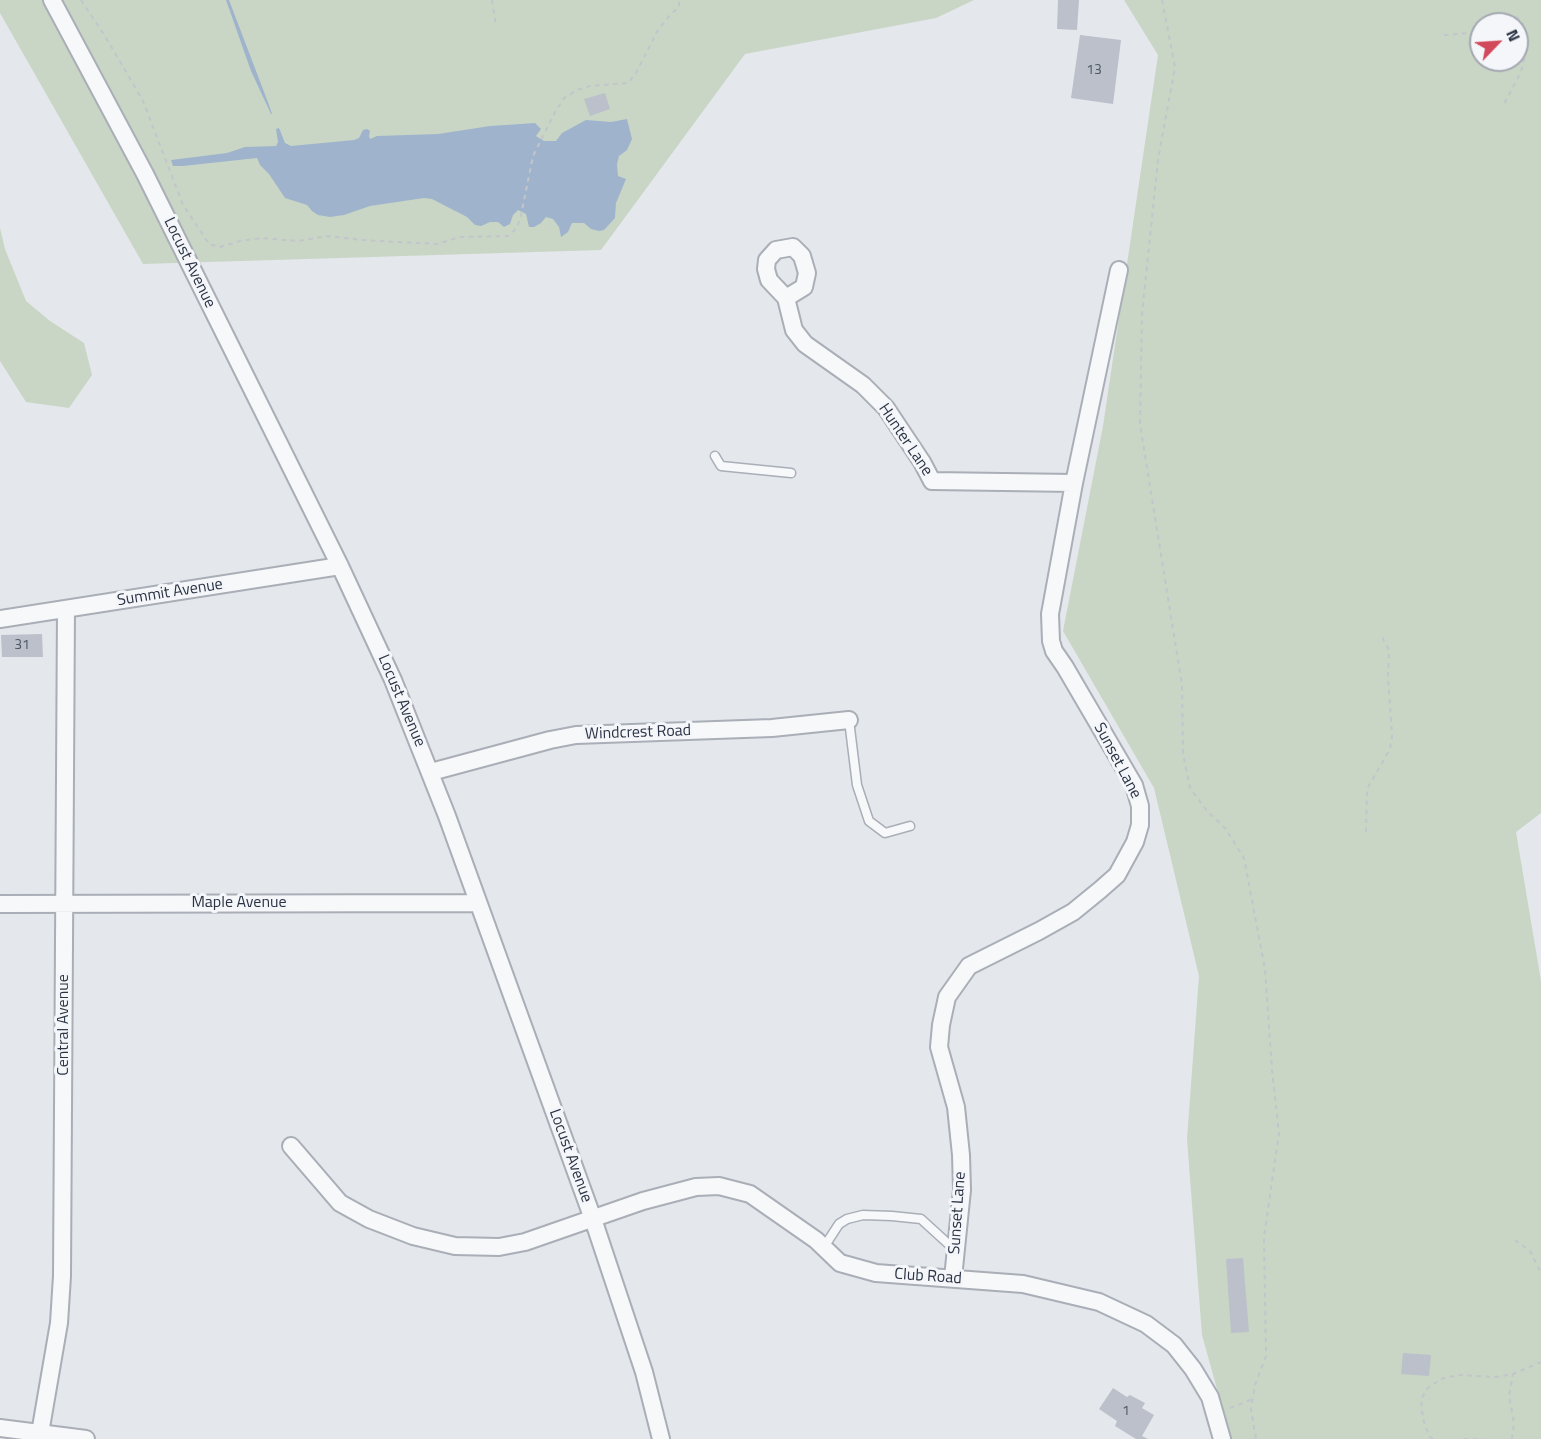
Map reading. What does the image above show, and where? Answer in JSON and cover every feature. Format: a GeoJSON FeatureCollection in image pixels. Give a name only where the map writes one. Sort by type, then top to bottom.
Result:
{"type":"FeatureCollection","features":[{"type":"Feature","properties":{"kind":"street","name":"Locust Avenue"},"geometry":{"type":"LineString","coordinates":[[52,0],[145,174],[340,566],[393,680],[431,772],[592,1220],[644,1372],[661,1439]]}},
{"type":"Feature","properties":{"kind":"street","name":"Sunset Lane"},"geometry":{"type":"LineString","coordinates":[[953,1278],[962,1190],[962,1155],[956,1107],[939,1047],[947,997],[969,966],[1073,912],[1117,875],[1135,842],[1140,825],[1140,806],[1134,785],[1054,651],[1051,641],[1050,614],[1074,483],[1119,270]]}},
{"type":"Feature","properties":{"kind":"street","name":"Hunter Lane"},"geometry":{"type":"LineString","coordinates":[[786,298],[794,330],[799,337],[805,344],[863,385],[886,408],[933,481],[1074,483]]}},
{"type":"Feature","properties":{"kind":"street","name":"Summit Avenue"},"geometry":{"type":"LineString","coordinates":[[0,619],[340,566]]}},
{"type":"Feature","properties":{"kind":"street","name":"Central Avenue"},"geometry":{"type":"LineString","coordinates":[[39,1436],[61,1299],[66,609]]}},
{"type":"Feature","properties":{"kind":"street","name":"Windcrest Road"},"geometry":{"type":"LineString","coordinates":[[431,772],[576,735],[772,728],[849,720]]}},
{"type":"Feature","properties":{"kind":"street","name":"Maple Avenue"},"geometry":{"type":"LineString","coordinates":[[0,904],[478,903]]}},
{"type":"Feature","properties":{"kind":"street","name":"Club Road"},"geometry":{"type":"LineString","coordinates":[[291,1146],[340,1203],[369,1219],[413,1236],[455,1246],[499,1247],[525,1242],[643,1201],[696,1187],[719,1186],[750,1194],[816,1239],[840,1263],[876,1273],[1023,1284],[1099,1302],[1146,1324],[1174,1345],[1193,1369],[1210,1397],[1222,1439]]}},
{"type":"Feature","properties":{"kind":"street"},"geometry":{"type":"LineString","coordinates":[[0,1428],[39,1436],[86,1439]]}},
{"type":"Feature","properties":{"kind":"lane"},"geometry":{"type":"LineString","coordinates":[[715,456],[721,466],[791,473]]}},
{"type":"Feature","properties":{"kind":"lane"},"geometry":{"type":"LineString","coordinates":[[849,720],[857,785],[869,821],[885,833],[910,826]]}},
{"type":"Feature","properties":{"kind":"lane"},"geometry":{"type":"LineString","coordinates":[[824,1247],[839,1224],[847,1219],[863,1215],[921,1219],[956,1250]]}},
{"type":"Feature","properties":{"kind":"path"},"geometry":{"type":"LineString","coordinates":[[81,0],[139,94],[161,145],[176,191],[200,233],[209,244],[220,247],[252,239],[298,241],[328,236],[437,244],[460,237],[508,236],[517,228],[533,156],[564,98],[577,90],[590,86],[628,83],[636,73],[658,30],[669,15],[679,7],[679,0]]}},
{"type":"Feature","properties":{"kind":"path"},"geometry":{"type":"LineString","coordinates":[[492,0],[496,26]]}},
{"type":"Feature","properties":{"kind":"path"},"geometry":{"type":"LineString","coordinates":[[1162,0],[1175,67],[1158,160],[1142,314],[1140,424],[1182,685],[1183,754],[1190,788],[1206,811],[1225,828],[1244,858],[1265,969],[1279,1133],[1264,1237],[1266,1356],[1251,1409],[1256,1439]]}},
{"type":"Feature","properties":{"kind":"path"},"geometry":{"type":"LineString","coordinates":[[1444,35],[1469,33]]}},
{"type":"Feature","properties":{"kind":"path"},"geometry":{"type":"LineString","coordinates":[[1504,104],[1521,72]]}},
{"type":"Feature","properties":{"kind":"path"},"geometry":{"type":"LineString","coordinates":[[1366,832],[1367,789],[1390,749],[1392,736],[1388,678],[1389,650],[1381,635]]}},
{"type":"Feature","properties":{"kind":"path"},"geometry":{"type":"LineString","coordinates":[[1515,1240],[1530,1251],[1541,1273]]}},
{"type":"Feature","properties":{"kind":"path"},"geometry":{"type":"LineString","coordinates":[[1433,1439],[1429,1436],[1423,1419],[1421,1399],[1428,1388],[1441,1379],[1458,1375],[1496,1377],[1513,1374],[1541,1362]]}},
{"type":"Feature","properties":{"kind":"path"},"geometry":{"type":"LineString","coordinates":[[1512,1439],[1514,1422],[1509,1396],[1513,1374]]}},
{"type":"Feature","properties":{"kind":"path"},"geometry":{"type":"LineString","coordinates":[[1215,1414],[1253,1399]]}},
{"type":"Feature","properties":{"kind":"path"},"geometry":{"type":"LineString","coordinates":[[1464,1439],[1484,1439]]}},
{"type":"Feature","properties":{"kind":"green space"},"geometry":{"type":"Polygon","coordinates":[[[0,0],[974,0],[936,18],[745,54],[601,250],[143,264],[0,13],[0,0]]]}},
{"type":"Feature","properties":{"kind":"green space"},"geometry":{"type":"Polygon","coordinates":[[[1124,0],[1541,0],[1541,813],[1516,832],[1541,981],[1541,1439],[1231,1439],[1202,1335],[1187,1139],[1199,976],[1154,788],[1063,631],[1103,426],[1158,55],[1124,0]]]}},
{"type":"Feature","properties":{"kind":"green space"},"geometry":{"type":"Polygon","coordinates":[[[0,228],[5,249],[26,301],[50,321],[84,343],[92,375],[69,408],[26,402],[0,361],[0,228]]]}},
{"type":"Feature","properties":{"kind":"water"},"geometry":{"type":"Polygon","coordinates":[[[226,0],[229,0],[272,114],[251,71],[226,0]]]}},
{"type":"Feature","properties":{"kind":"water"},"geometry":{"type":"Polygon","coordinates":[[[627,119],[632,139],[627,150],[619,156],[617,164],[618,176],[626,179],[616,203],[615,218],[604,230],[599,231],[591,229],[584,223],[572,223],[568,232],[561,237],[559,227],[553,219],[546,217],[541,223],[529,227],[526,214],[518,210],[513,215],[510,224],[504,227],[498,222],[490,222],[481,226],[475,225],[467,217],[432,199],[424,198],[370,206],[344,215],[330,217],[318,215],[307,205],[285,198],[257,158],[183,166],[173,166],[171,160],[227,153],[245,147],[276,146],[278,142],[276,129],[279,128],[285,143],[291,146],[354,140],[359,138],[363,130],[367,129],[370,131],[370,139],[377,136],[438,134],[490,126],[535,123],[541,129],[536,136],[544,141],[556,141],[562,133],[586,120],[611,122],[627,119]]]}},
{"type":"Feature","properties":{"kind":"building"},"geometry":{"type":"Polygon","coordinates":[[[1058,0],[1079,0],[1077,30],[1057,29],[1058,0]]]}},
{"type":"Feature","properties":{"kind":"building"},"geometry":{"type":"Polygon","coordinates":[[[1080,35],[1121,40],[1113,104],[1071,98],[1080,35]]]}},
{"type":"Feature","properties":{"kind":"building"},"geometry":{"type":"Polygon","coordinates":[[[605,93],[610,109],[590,116],[584,99],[605,93]]]}},
{"type":"Feature","properties":{"kind":"building"},"geometry":{"type":"Polygon","coordinates":[[[42,634],[43,657],[2,657],[1,635],[42,634]]]}},
{"type":"Feature","properties":{"kind":"building"},"geometry":{"type":"Polygon","coordinates":[[[1243,1258],[1249,1332],[1231,1333],[1226,1259],[1243,1258]]]}},
{"type":"Feature","properties":{"kind":"building"},"geometry":{"type":"Polygon","coordinates":[[[1403,1353],[1431,1355],[1429,1376],[1401,1374],[1403,1353]]]}},
{"type":"Feature","properties":{"kind":"building"},"geometry":{"type":"Polygon","coordinates":[[[1113,1388],[1127,1397],[1130,1395],[1145,1403],[1142,1408],[1154,1415],[1142,1436],[1148,1439],[1136,1439],[1115,1426],[1117,1421],[1099,1409],[1113,1388]]]}}]}
